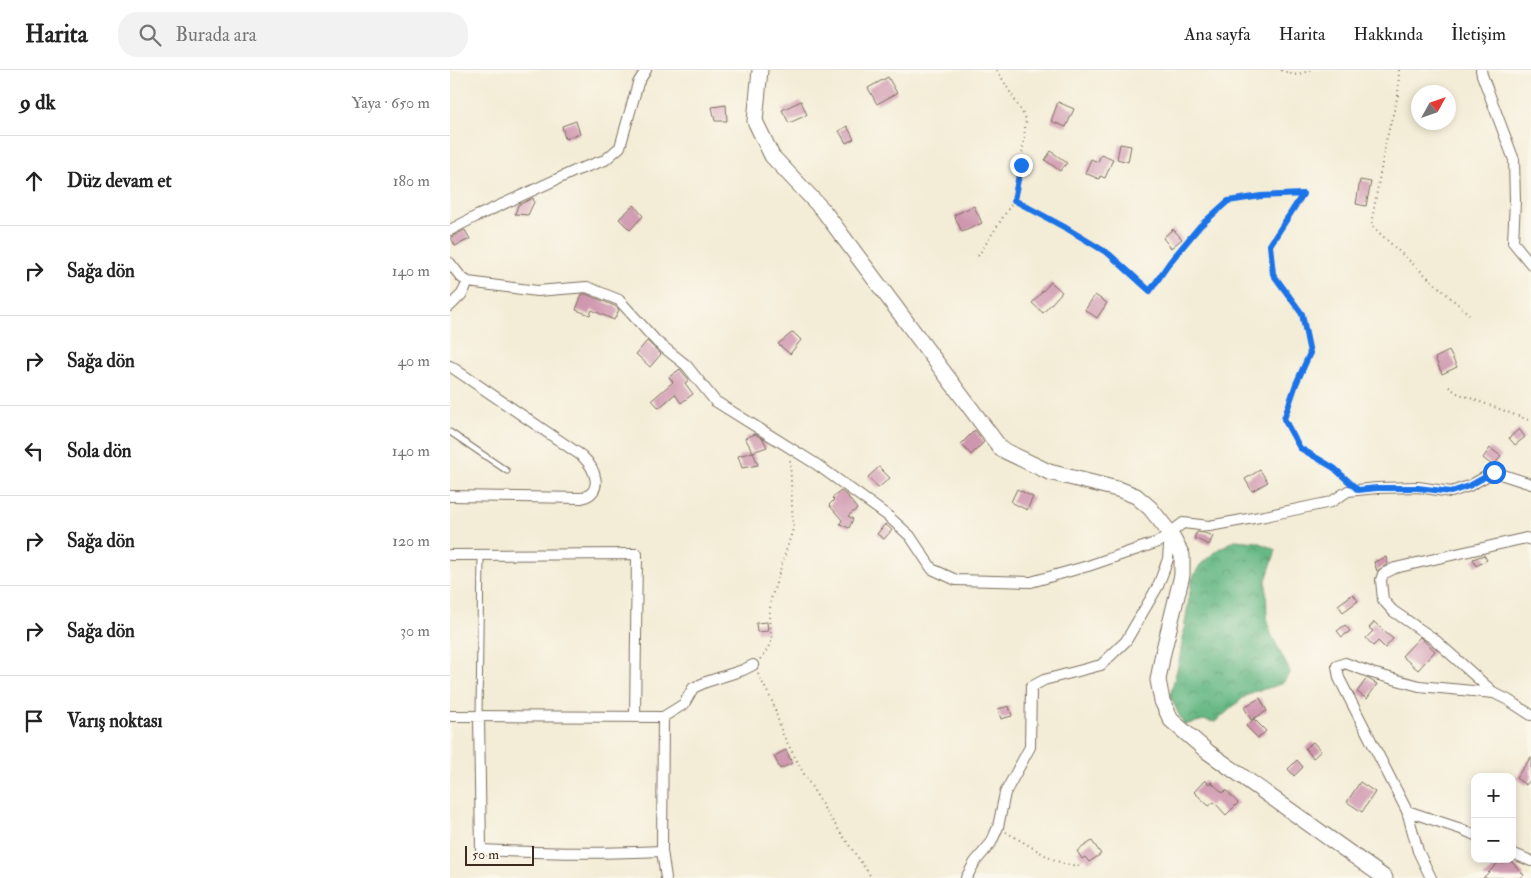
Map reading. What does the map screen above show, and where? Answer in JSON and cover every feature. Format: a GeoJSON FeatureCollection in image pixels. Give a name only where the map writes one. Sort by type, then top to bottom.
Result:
{"type":"FeatureCollection","features":[{"type":"Feature","properties":{"kind":"street"},"geometry":{"type":"LineString","coordinates":[[450,230],[577,170],[605,160],[620,147],[638,83],[646,70]]}},
{"type":"Feature","properties":{"kind":"street"},"geometry":{"type":"LineString","coordinates":[[760,70],[755,121],[772,156],[823,210],[1001,449],[1049,472],[1121,490],[1136,496],[1150,508],[1170,533],[1182,555],[1182,574],[1158,680],[1162,701],[1171,720],[1208,752],[1383,877]]}},
{"type":"Feature","properties":{"kind":"street"},"geometry":{"type":"LineString","coordinates":[[1481,70],[1514,160],[1516,201],[1513,242],[1531,264]]}},
{"type":"Feature","properties":{"kind":"street"},"geometry":{"type":"LineString","coordinates":[[450,263],[461,277],[468,282],[537,291],[587,287],[619,300],[657,342],[686,365],[715,401],[816,464],[888,516],[910,536],[932,569],[956,580],[1031,582],[1088,566],[1158,542],[1183,523],[1208,526],[1265,516],[1331,502],[1348,491],[1377,488],[1418,488],[1451,492],[1469,486],[1494,472],[1531,484]]}},
{"type":"Feature","properties":{"kind":"street"},"geometry":{"type":"LineString","coordinates":[[450,306],[462,294],[468,282]]}},
{"type":"Feature","properties":{"kind":"street"},"geometry":{"type":"LineString","coordinates":[[450,366],[582,456],[595,473],[595,485],[589,495],[582,498],[450,496]]}},
{"type":"Feature","properties":{"kind":"street"},"geometry":{"type":"LineString","coordinates":[[966,878],[975,862],[991,842],[998,827],[1005,793],[1030,747],[1031,688],[1044,680],[1101,665],[1126,641],[1158,586],[1168,559],[1170,533]]}},
{"type":"Feature","properties":{"kind":"street"},"geometry":{"type":"LineString","coordinates":[[1531,540],[1526,538],[1395,568],[1383,574],[1381,580],[1384,600],[1393,610],[1434,639],[1494,693],[1531,715]]}},
{"type":"Feature","properties":{"kind":"street"},"geometry":{"type":"LineString","coordinates":[[450,555],[637,554],[636,716]]}},
{"type":"Feature","properties":{"kind":"street"},"geometry":{"type":"LineString","coordinates":[[1431,878],[1418,851],[1407,811],[1340,678],[1337,666],[1345,663],[1372,673],[1419,686],[1494,693]]}},
{"type":"Feature","properties":{"kind":"street"},"geometry":{"type":"LineString","coordinates":[[450,716],[663,717],[684,704],[693,688],[753,664]]}},
{"type":"Feature","properties":{"kind":"street"},"geometry":{"type":"LineString","coordinates":[[479,716],[481,850],[554,853],[626,853],[662,850]]}},
{"type":"Feature","properties":{"kind":"street"},"geometry":{"type":"LineString","coordinates":[[663,717],[662,850],[666,878]]}},
{"type":"Feature","properties":{"kind":"street"},"geometry":{"type":"LineString","coordinates":[[1407,811],[1471,833]]}},
{"type":"Feature","properties":{"kind":"street"},"geometry":{"type":"LineString","coordinates":[[1516,855],[1531,862]]}},
{"type":"Feature","properties":{"kind":"lane"},"geometry":{"type":"LineString","coordinates":[[450,432],[507,471]]}},
{"type":"Feature","properties":{"kind":"lane"},"geometry":{"type":"LineString","coordinates":[[479,716],[481,555]]}},
{"type":"Feature","properties":{"kind":"path"},"geometry":{"type":"LineString","coordinates":[[978,256],[1014,200],[1021,165],[1026,119],[998,70]]}},
{"type":"Feature","properties":{"kind":"path"},"geometry":{"type":"LineString","coordinates":[[1281,70],[1294,75],[1314,70]]}},
{"type":"Feature","properties":{"kind":"path"},"geometry":{"type":"LineString","coordinates":[[1399,70],[1398,95],[1386,142],[1371,225],[1471,316]]}},
{"type":"Feature","properties":{"kind":"path"},"geometry":{"type":"LineString","coordinates":[[1014,200],[1109,254],[1150,291],[1170,262],[1200,226],[1228,201],[1261,196],[1303,194],[1270,245],[1273,274],[1302,314],[1310,353],[1296,384],[1284,419],[1300,448],[1334,468],[1358,490]]}},
{"type":"Feature","properties":{"kind":"path"},"geometry":{"type":"LineString","coordinates":[[1449,387],[1456,393],[1531,421]]}},
{"type":"Feature","properties":{"kind":"path"},"geometry":{"type":"LineString","coordinates":[[789,447],[793,529],[771,599],[769,619],[772,640],[764,655],[753,664],[773,703],[782,733],[804,774],[827,813],[872,878]]}},
{"type":"Feature","properties":{"kind":"path"},"geometry":{"type":"LineString","coordinates":[[998,827],[1050,858],[1064,864],[1080,866]]}},
{"type":"Feature","properties":{"kind":"green space"},"geometry":{"type":"Polygon","coordinates":[[[1235,540],[1258,542],[1276,550],[1266,580],[1267,618],[1271,634],[1290,672],[1283,683],[1253,692],[1215,722],[1204,720],[1184,725],[1170,696],[1179,662],[1192,579],[1200,565],[1217,550],[1235,540]]]}},
{"type":"Feature","properties":{"kind":"building"},"geometry":{"type":"Polygon","coordinates":[[[888,77],[897,93],[877,104],[868,88],[888,77]]]}},
{"type":"Feature","properties":{"kind":"building"},"geometry":{"type":"Polygon","coordinates":[[[801,101],[807,115],[789,123],[782,110],[801,101]]]}},
{"type":"Feature","properties":{"kind":"building"},"geometry":{"type":"Polygon","coordinates":[[[1058,102],[1074,109],[1066,127],[1051,121],[1058,102]]]}},
{"type":"Feature","properties":{"kind":"building"},"geometry":{"type":"Polygon","coordinates":[[[726,105],[727,121],[715,121],[712,107],[726,105]]]}},
{"type":"Feature","properties":{"kind":"building"},"geometry":{"type":"Polygon","coordinates":[[[576,121],[580,134],[565,139],[562,126],[576,121]]]}},
{"type":"Feature","properties":{"kind":"building"},"geometry":{"type":"Polygon","coordinates":[[[847,126],[854,139],[846,143],[839,131],[847,126]]]}},
{"type":"Feature","properties":{"kind":"building"},"geometry":{"type":"Polygon","coordinates":[[[1120,144],[1131,146],[1128,162],[1117,159],[1120,144]]]}},
{"type":"Feature","properties":{"kind":"building"},"geometry":{"type":"Polygon","coordinates":[[[1051,151],[1067,163],[1060,171],[1045,160],[1051,151]]]}},
{"type":"Feature","properties":{"kind":"building"},"geometry":{"type":"Polygon","coordinates":[[[1101,154],[1113,159],[1105,178],[1100,176],[1099,179],[1085,173],[1091,159],[1098,162],[1101,154]]]}},
{"type":"Feature","properties":{"kind":"building"},"geometry":{"type":"Polygon","coordinates":[[[1360,180],[1371,182],[1366,206],[1356,204],[1360,180]]]}},
{"type":"Feature","properties":{"kind":"building"},"geometry":{"type":"Polygon","coordinates":[[[533,198],[534,202],[528,215],[515,214],[518,205],[533,198]]]}},
{"type":"Feature","properties":{"kind":"building"},"geometry":{"type":"Polygon","coordinates":[[[634,205],[643,216],[630,230],[619,219],[634,205]]]}},
{"type":"Feature","properties":{"kind":"building"},"geometry":{"type":"Polygon","coordinates":[[[974,206],[982,223],[962,232],[954,215],[974,206]]]}},
{"type":"Feature","properties":{"kind":"building"},"geometry":{"type":"Polygon","coordinates":[[[1173,229],[1182,239],[1171,248],[1163,238],[1173,229]]]}},
{"type":"Feature","properties":{"kind":"building"},"geometry":{"type":"Polygon","coordinates":[[[465,230],[470,239],[455,246],[451,237],[465,230]]]}},
{"type":"Feature","properties":{"kind":"building"},"geometry":{"type":"Polygon","coordinates":[[[1051,282],[1062,292],[1043,313],[1032,303],[1051,282]]]}},
{"type":"Feature","properties":{"kind":"building"},"geometry":{"type":"Polygon","coordinates":[[[582,294],[615,306],[619,310],[614,320],[592,310],[590,315],[576,310],[582,294]]]}},
{"type":"Feature","properties":{"kind":"building"},"geometry":{"type":"Polygon","coordinates":[[[1095,295],[1107,303],[1097,318],[1085,310],[1095,295]]]}},
{"type":"Feature","properties":{"kind":"building"},"geometry":{"type":"Polygon","coordinates":[[[793,332],[801,340],[790,354],[778,344],[793,332]]]}},
{"type":"Feature","properties":{"kind":"building"},"geometry":{"type":"Polygon","coordinates":[[[647,341],[661,354],[650,367],[636,354],[647,341]]]}},
{"type":"Feature","properties":{"kind":"building"},"geometry":{"type":"Polygon","coordinates":[[[1449,351],[1457,367],[1442,374],[1435,358],[1449,351]]]}},
{"type":"Feature","properties":{"kind":"building"},"geometry":{"type":"Polygon","coordinates":[[[680,369],[689,380],[685,383],[693,394],[681,403],[675,394],[659,408],[652,400],[673,382],[669,377],[680,369]]]}},
{"type":"Feature","properties":{"kind":"building"},"geometry":{"type":"Polygon","coordinates":[[[1519,429],[1525,437],[1515,445],[1509,438],[1519,429]]]}},
{"type":"Feature","properties":{"kind":"building"},"geometry":{"type":"Polygon","coordinates":[[[975,430],[984,442],[971,455],[961,444],[975,430]]]}},
{"type":"Feature","properties":{"kind":"building"},"geometry":{"type":"Polygon","coordinates":[[[755,434],[763,439],[767,447],[753,452],[745,438],[755,434]]]}},
{"type":"Feature","properties":{"kind":"building"},"geometry":{"type":"Polygon","coordinates":[[[1490,448],[1501,456],[1494,465],[1483,458],[1490,448]]]}},
{"type":"Feature","properties":{"kind":"building"},"geometry":{"type":"Polygon","coordinates":[[[753,452],[758,465],[742,468],[738,456],[753,452]]]}},
{"type":"Feature","properties":{"kind":"building"},"geometry":{"type":"Polygon","coordinates":[[[879,467],[890,478],[878,488],[868,477],[879,467]]]}},
{"type":"Feature","properties":{"kind":"building"},"geometry":{"type":"Polygon","coordinates":[[[1260,470],[1268,482],[1252,491],[1245,479],[1260,470]]]}},
{"type":"Feature","properties":{"kind":"building"},"geometry":{"type":"Polygon","coordinates":[[[1017,489],[1033,497],[1027,510],[1011,502],[1017,489]]]}},
{"type":"Feature","properties":{"kind":"building"},"geometry":{"type":"Polygon","coordinates":[[[841,491],[849,497],[857,509],[848,516],[853,519],[849,528],[840,524],[842,520],[829,505],[834,500],[832,498],[841,491]]]}},
{"type":"Feature","properties":{"kind":"building"},"geometry":{"type":"Polygon","coordinates":[[[885,524],[892,530],[884,539],[877,534],[885,524]]]}},
{"type":"Feature","properties":{"kind":"building"},"geometry":{"type":"Polygon","coordinates":[[[1197,532],[1213,536],[1209,545],[1194,538],[1197,532]]]}},
{"type":"Feature","properties":{"kind":"building"},"geometry":{"type":"Polygon","coordinates":[[[1484,555],[1487,560],[1476,566],[1473,559],[1484,555]]]}},
{"type":"Feature","properties":{"kind":"building"},"geometry":{"type":"Polygon","coordinates":[[[1386,557],[1388,564],[1377,571],[1374,562],[1386,557]]]}},
{"type":"Feature","properties":{"kind":"building"},"geometry":{"type":"Polygon","coordinates":[[[1353,594],[1358,601],[1343,612],[1338,605],[1353,594]]]}},
{"type":"Feature","properties":{"kind":"building"},"geometry":{"type":"Polygon","coordinates":[[[767,622],[768,631],[757,632],[756,623],[767,622]]]}},
{"type":"Feature","properties":{"kind":"building"},"geometry":{"type":"Polygon","coordinates":[[[1374,622],[1393,639],[1385,648],[1378,641],[1373,646],[1366,638],[1373,631],[1369,628],[1374,622]]]}},
{"type":"Feature","properties":{"kind":"building"},"geometry":{"type":"Polygon","coordinates":[[[1345,625],[1350,631],[1342,637],[1337,631],[1345,625]]]}},
{"type":"Feature","properties":{"kind":"building"},"geometry":{"type":"Polygon","coordinates":[[[1420,637],[1435,651],[1418,670],[1402,656],[1420,637]]]}},
{"type":"Feature","properties":{"kind":"building"},"geometry":{"type":"Polygon","coordinates":[[[1367,678],[1377,684],[1367,699],[1357,692],[1367,678]]]}},
{"type":"Feature","properties":{"kind":"building"},"geometry":{"type":"Polygon","coordinates":[[[1260,698],[1267,711],[1251,720],[1244,707],[1260,698]]]}},
{"type":"Feature","properties":{"kind":"building"},"geometry":{"type":"Polygon","coordinates":[[[1009,706],[1012,716],[1001,719],[998,709],[1009,706]]]}},
{"type":"Feature","properties":{"kind":"building"},"geometry":{"type":"Polygon","coordinates":[[[1254,719],[1266,731],[1258,738],[1246,726],[1254,719]]]}},
{"type":"Feature","properties":{"kind":"building"},"geometry":{"type":"Polygon","coordinates":[[[1313,742],[1321,751],[1313,758],[1305,748],[1313,742]]]}},
{"type":"Feature","properties":{"kind":"building"},"geometry":{"type":"Polygon","coordinates":[[[786,750],[792,763],[780,769],[774,756],[786,750]]]}},
{"type":"Feature","properties":{"kind":"building"},"geometry":{"type":"Polygon","coordinates":[[[1531,757],[1531,779],[1526,785],[1516,778],[1531,757]]]}},
{"type":"Feature","properties":{"kind":"building"},"geometry":{"type":"Polygon","coordinates":[[[1297,760],[1303,767],[1294,776],[1288,769],[1297,760]]]}},
{"type":"Feature","properties":{"kind":"building"},"geometry":{"type":"Polygon","coordinates":[[[1205,780],[1209,784],[1211,782],[1223,793],[1226,790],[1238,803],[1226,815],[1214,802],[1209,806],[1194,792],[1205,780]]]}},
{"type":"Feature","properties":{"kind":"building"},"geometry":{"type":"Polygon","coordinates":[[[1360,782],[1375,792],[1362,812],[1347,802],[1360,782]]]}},
{"type":"Feature","properties":{"kind":"building"},"geometry":{"type":"Polygon","coordinates":[[[1092,841],[1101,854],[1089,862],[1085,857],[1082,859],[1077,851],[1092,841]]]}},
{"type":"Feature","properties":{"kind":"building"},"geometry":{"type":"Polygon","coordinates":[[[1498,863],[1513,863],[1524,875],[1521,878],[1483,878],[1498,863]]]}},
{"type":"Feature","properties":{"kind":"route"},"geometry":{"type":"LineString","coordinates":[[1021,165],[1014,200],[1109,254],[1150,291],[1170,262],[1200,226],[1228,201],[1261,196],[1303,194],[1270,245],[1273,274],[1302,314],[1310,353],[1296,384],[1284,419],[1300,448],[1334,468],[1358,490],[1418,488],[1451,492],[1469,486],[1494,472]]}}]}
